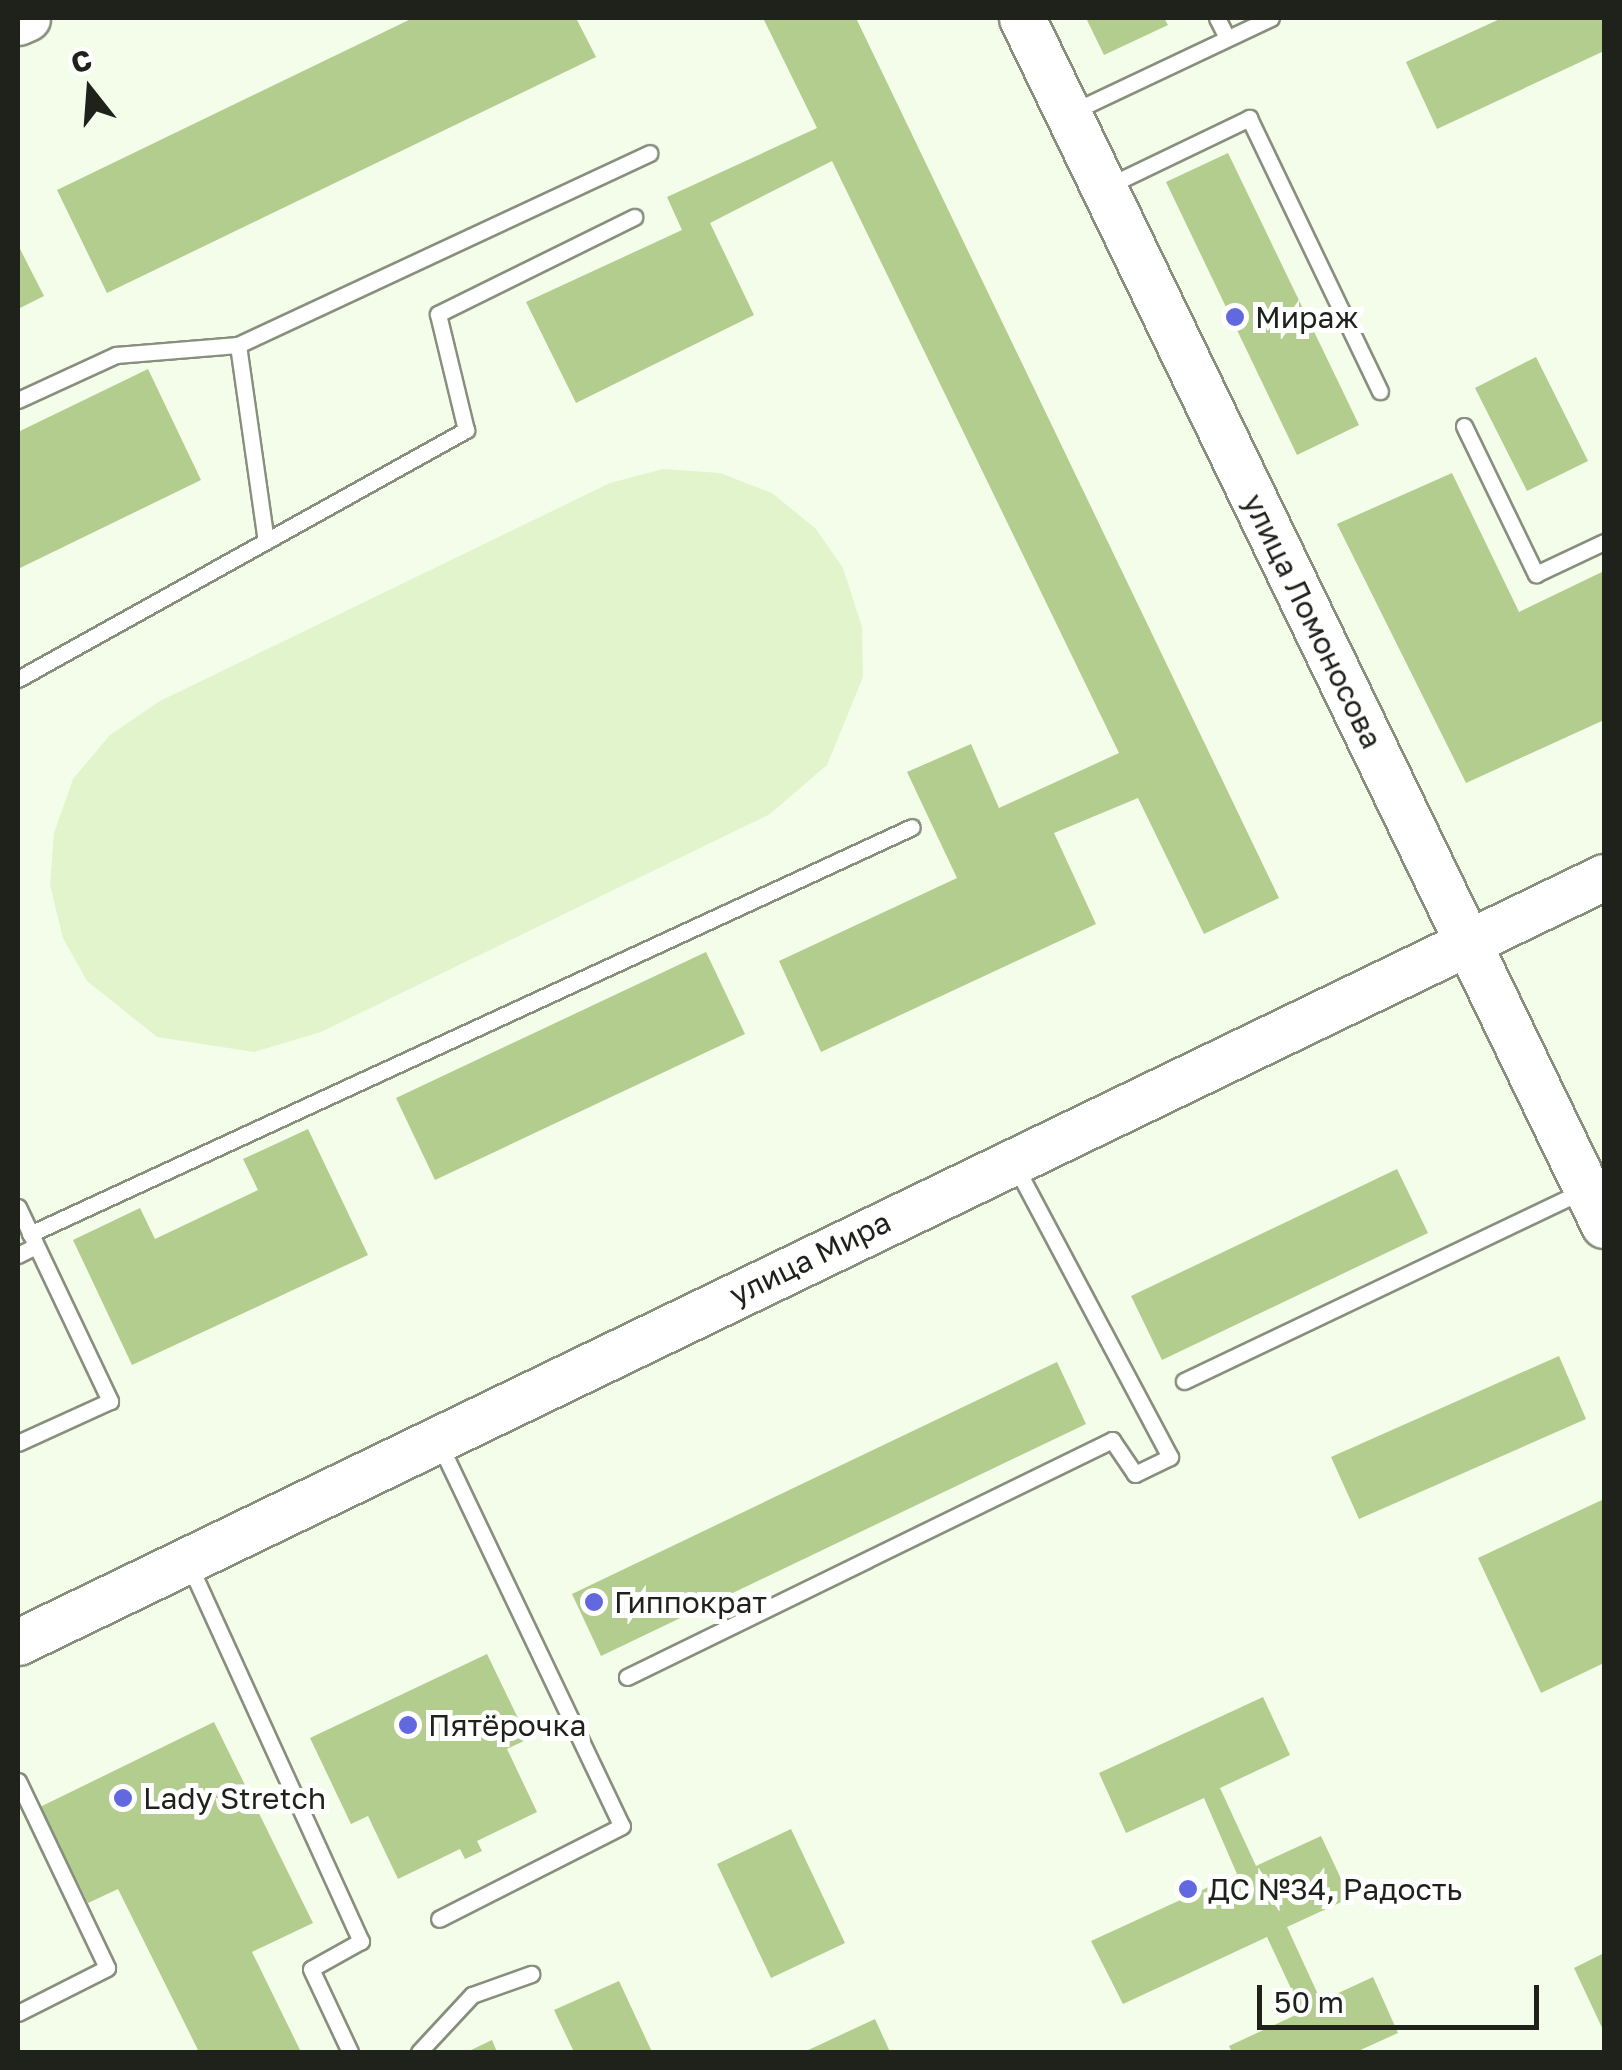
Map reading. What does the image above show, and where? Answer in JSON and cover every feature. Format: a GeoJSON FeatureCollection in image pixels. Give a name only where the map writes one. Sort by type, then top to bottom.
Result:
{"type":"FeatureCollection","features":[{"type":"Feature","properties":{"kind":"main road"},"geometry":{"type":"LineString","coordinates":[[18,22],[27,18]]}},
{"type":"Feature","properties":{"kind":"main road","name":"улица Ломоносова"},"geometry":{"type":"LineString","coordinates":[[1022,18],[1596,1207]]}},
{"type":"Feature","properties":{"kind":"main road","name":"улица Мира"},"geometry":{"type":"LineString","coordinates":[[18,1642],[1604,877]]}},
{"type":"Feature","properties":{"kind":"lane"},"geometry":{"type":"LineString","coordinates":[[1218,18],[1227,38]]}},
{"type":"Feature","properties":{"kind":"lane"},"geometry":{"type":"LineString","coordinates":[[1068,113],[1271,18]]}},
{"type":"Feature","properties":{"kind":"lane"},"geometry":{"type":"LineString","coordinates":[[1104,188],[1249,118],[1380,390]]}},
{"type":"Feature","properties":{"kind":"lane"},"geometry":{"type":"LineString","coordinates":[[18,400],[116,356],[238,345],[649,153]]}},
{"type":"Feature","properties":{"kind":"lane"},"geometry":{"type":"LineString","coordinates":[[18,679],[466,430],[438,314],[634,217]]}},
{"type":"Feature","properties":{"kind":"lane"},"geometry":{"type":"LineString","coordinates":[[238,345],[266,542]]}},
{"type":"Feature","properties":{"kind":"lane"},"geometry":{"type":"LineString","coordinates":[[1464,426],[1536,574],[1604,542]]}},
{"type":"Feature","properties":{"kind":"lane"},"geometry":{"type":"LineString","coordinates":[[18,1255],[33,1240],[912,827]]}},
{"type":"Feature","properties":{"kind":"lane"},"geometry":{"type":"LineString","coordinates":[[627,1678],[1112,1440],[1135,1474],[1170,1457],[1012,1160]]}},
{"type":"Feature","properties":{"kind":"lane"},"geometry":{"type":"LineString","coordinates":[[18,1207],[110,1401],[18,1443]]}},
{"type":"Feature","properties":{"kind":"lane"},"geometry":{"type":"LineString","coordinates":[[1184,1381],[1596,1207]]}},
{"type":"Feature","properties":{"kind":"lane"},"geometry":{"type":"LineString","coordinates":[[437,1440],[622,1826],[439,1919]]}},
{"type":"Feature","properties":{"kind":"lane"},"geometry":{"type":"LineString","coordinates":[[187,1560],[361,1940],[310,1969],[350,2052]]}},
{"type":"Feature","properties":{"kind":"lane"},"geometry":{"type":"LineString","coordinates":[[18,1782],[107,1968],[18,2013]]}},
{"type":"Feature","properties":{"kind":"lane"},"geometry":{"type":"LineString","coordinates":[[420,2052],[472,1995],[532,1974]]}},
{"type":"Feature","properties":{"kind":"green space"},"geometry":{"type":"Polygon","coordinates":[[[663,469],[720,473],[772,493],[816,529],[843,568],[862,627],[863,677],[827,765],[770,814],[321,1032],[254,1052],[157,1037],[87,981],[63,938],[50,885],[54,833],[73,779],[110,735],[160,701],[610,483],[663,469]]]}},
{"type":"Feature","properties":{"kind":"building"},"geometry":{"type":"Polygon","coordinates":[[[413,18],[576,18],[596,57],[107,293],[57,190],[413,18]]]}},
{"type":"Feature","properties":{"kind":"building"},"geometry":{"type":"Polygon","coordinates":[[[763,18],[856,18],[1279,898],[1204,934],[1138,798],[1054,833],[1096,924],[821,1052],[779,961],[957,878],[907,772],[971,744],[999,808],[1119,753],[832,161],[710,223],[754,315],[576,403],[526,302],[682,230],[667,197],[817,128],[763,18]]]}},
{"type":"Feature","properties":{"kind":"building"},"geometry":{"type":"Polygon","coordinates":[[[1086,18],[1164,18],[1168,25],[1104,55],[1086,18]]]}},
{"type":"Feature","properties":{"kind":"building"},"geometry":{"type":"Polygon","coordinates":[[[1502,18],[1604,18],[1604,51],[1437,129],[1406,62],[1502,18]]]}},
{"type":"Feature","properties":{"kind":"building"},"geometry":{"type":"Polygon","coordinates":[[[1228,153],[1359,425],[1297,455],[1166,182],[1228,153]]]}},
{"type":"Feature","properties":{"kind":"building"},"geometry":{"type":"Polygon","coordinates":[[[18,245],[44,296],[18,309],[18,245]]]}},
{"type":"Feature","properties":{"kind":"building"},"geometry":{"type":"Polygon","coordinates":[[[1536,357],[1588,461],[1527,491],[1475,388],[1536,357]]]}},
{"type":"Feature","properties":{"kind":"building"},"geometry":{"type":"Polygon","coordinates":[[[148,369],[201,480],[18,569],[18,432],[148,369]]]}},
{"type":"Feature","properties":{"kind":"building"},"geometry":{"type":"Polygon","coordinates":[[[1452,473],[1519,612],[1604,571],[1604,720],[1466,783],[1337,524],[1452,473]]]}},
{"type":"Feature","properties":{"kind":"building"},"geometry":{"type":"Polygon","coordinates":[[[706,952],[745,1034],[435,1180],[396,1098],[706,952]]]}},
{"type":"Feature","properties":{"kind":"building"},"geometry":{"type":"Polygon","coordinates":[[[308,1129],[368,1255],[132,1365],[73,1240],[140,1208],[155,1239],[258,1190],[243,1159],[308,1129]]]}},
{"type":"Feature","properties":{"kind":"building"},"geometry":{"type":"Polygon","coordinates":[[[1397,1169],[1428,1233],[1162,1360],[1131,1296],[1397,1169]]]}},
{"type":"Feature","properties":{"kind":"building"},"geometry":{"type":"Polygon","coordinates":[[[1559,1356],[1586,1419],[1359,1519],[1331,1457],[1559,1356]]]}},
{"type":"Feature","properties":{"kind":"building"},"geometry":{"type":"Polygon","coordinates":[[[1057,1362],[1086,1424],[601,1656],[572,1594],[1057,1362]]]}},
{"type":"Feature","properties":{"kind":"building"},"geometry":{"type":"Polygon","coordinates":[[[1604,1499],[1604,1663],[1541,1693],[1478,1558],[1604,1499]]]}},
{"type":"Feature","properties":{"kind":"building"},"geometry":{"type":"Polygon","coordinates":[[[487,1654],[528,1739],[507,1749],[537,1812],[477,1841],[482,1851],[465,1859],[460,1849],[398,1879],[368,1816],[351,1824],[310,1738],[487,1654]]]}},
{"type":"Feature","properties":{"kind":"building"},"geometry":{"type":"Polygon","coordinates":[[[1263,1697],[1290,1755],[1220,1788],[1256,1866],[1321,1836],[1350,1898],[1287,1927],[1321,2001],[1373,1977],[1398,2033],[1356,2052],[1232,2052],[1229,2046],[1302,2012],[1267,1937],[1123,2004],[1091,1941],[1237,1874],[1204,1798],[1126,1833],[1099,1773],[1263,1697]]]}},
{"type":"Feature","properties":{"kind":"building"},"geometry":{"type":"Polygon","coordinates":[[[214,1722],[313,1923],[252,1952],[301,2052],[199,2052],[118,1889],[88,1903],[40,1807],[214,1722]]]}},
{"type":"Feature","properties":{"kind":"building"},"geometry":{"type":"Polygon","coordinates":[[[791,1829],[845,1943],[771,1978],[717,1864],[791,1829]]]}},
{"type":"Feature","properties":{"kind":"building"},"geometry":{"type":"Polygon","coordinates":[[[1604,1953],[1604,2032],[1574,1968],[1604,1953]]]}},
{"type":"Feature","properties":{"kind":"building"},"geometry":{"type":"Polygon","coordinates":[[[619,1981],[652,2052],[574,2052],[554,2010],[619,1981]]]}},
{"type":"Feature","properties":{"kind":"building"},"geometry":{"type":"Polygon","coordinates":[[[875,2019],[890,2052],[804,2052],[875,2019]]]}},
{"type":"Feature","properties":{"kind":"building"},"geometry":{"type":"Polygon","coordinates":[[[492,2040],[497,2052],[467,2052],[492,2040]]]}},
{"type":"Feature","properties":{"kind":"place","name":"Мираж"},"geometry":{"type":"Point","coordinates":[1235,317]}},
{"type":"Feature","properties":{"kind":"place","name":"Гиппократ"},"geometry":{"type":"Point","coordinates":[594,1602]}},
{"type":"Feature","properties":{"kind":"place","name":"Пятёрочка"},"geometry":{"type":"Point","coordinates":[408,1725]}},
{"type":"Feature","properties":{"kind":"place","name":"Lady Stretch"},"geometry":{"type":"Point","coordinates":[123,1798]}},
{"type":"Feature","properties":{"kind":"place","name":"ДС №34, Радость"},"geometry":{"type":"Point","coordinates":[1188,1889]}}]}
